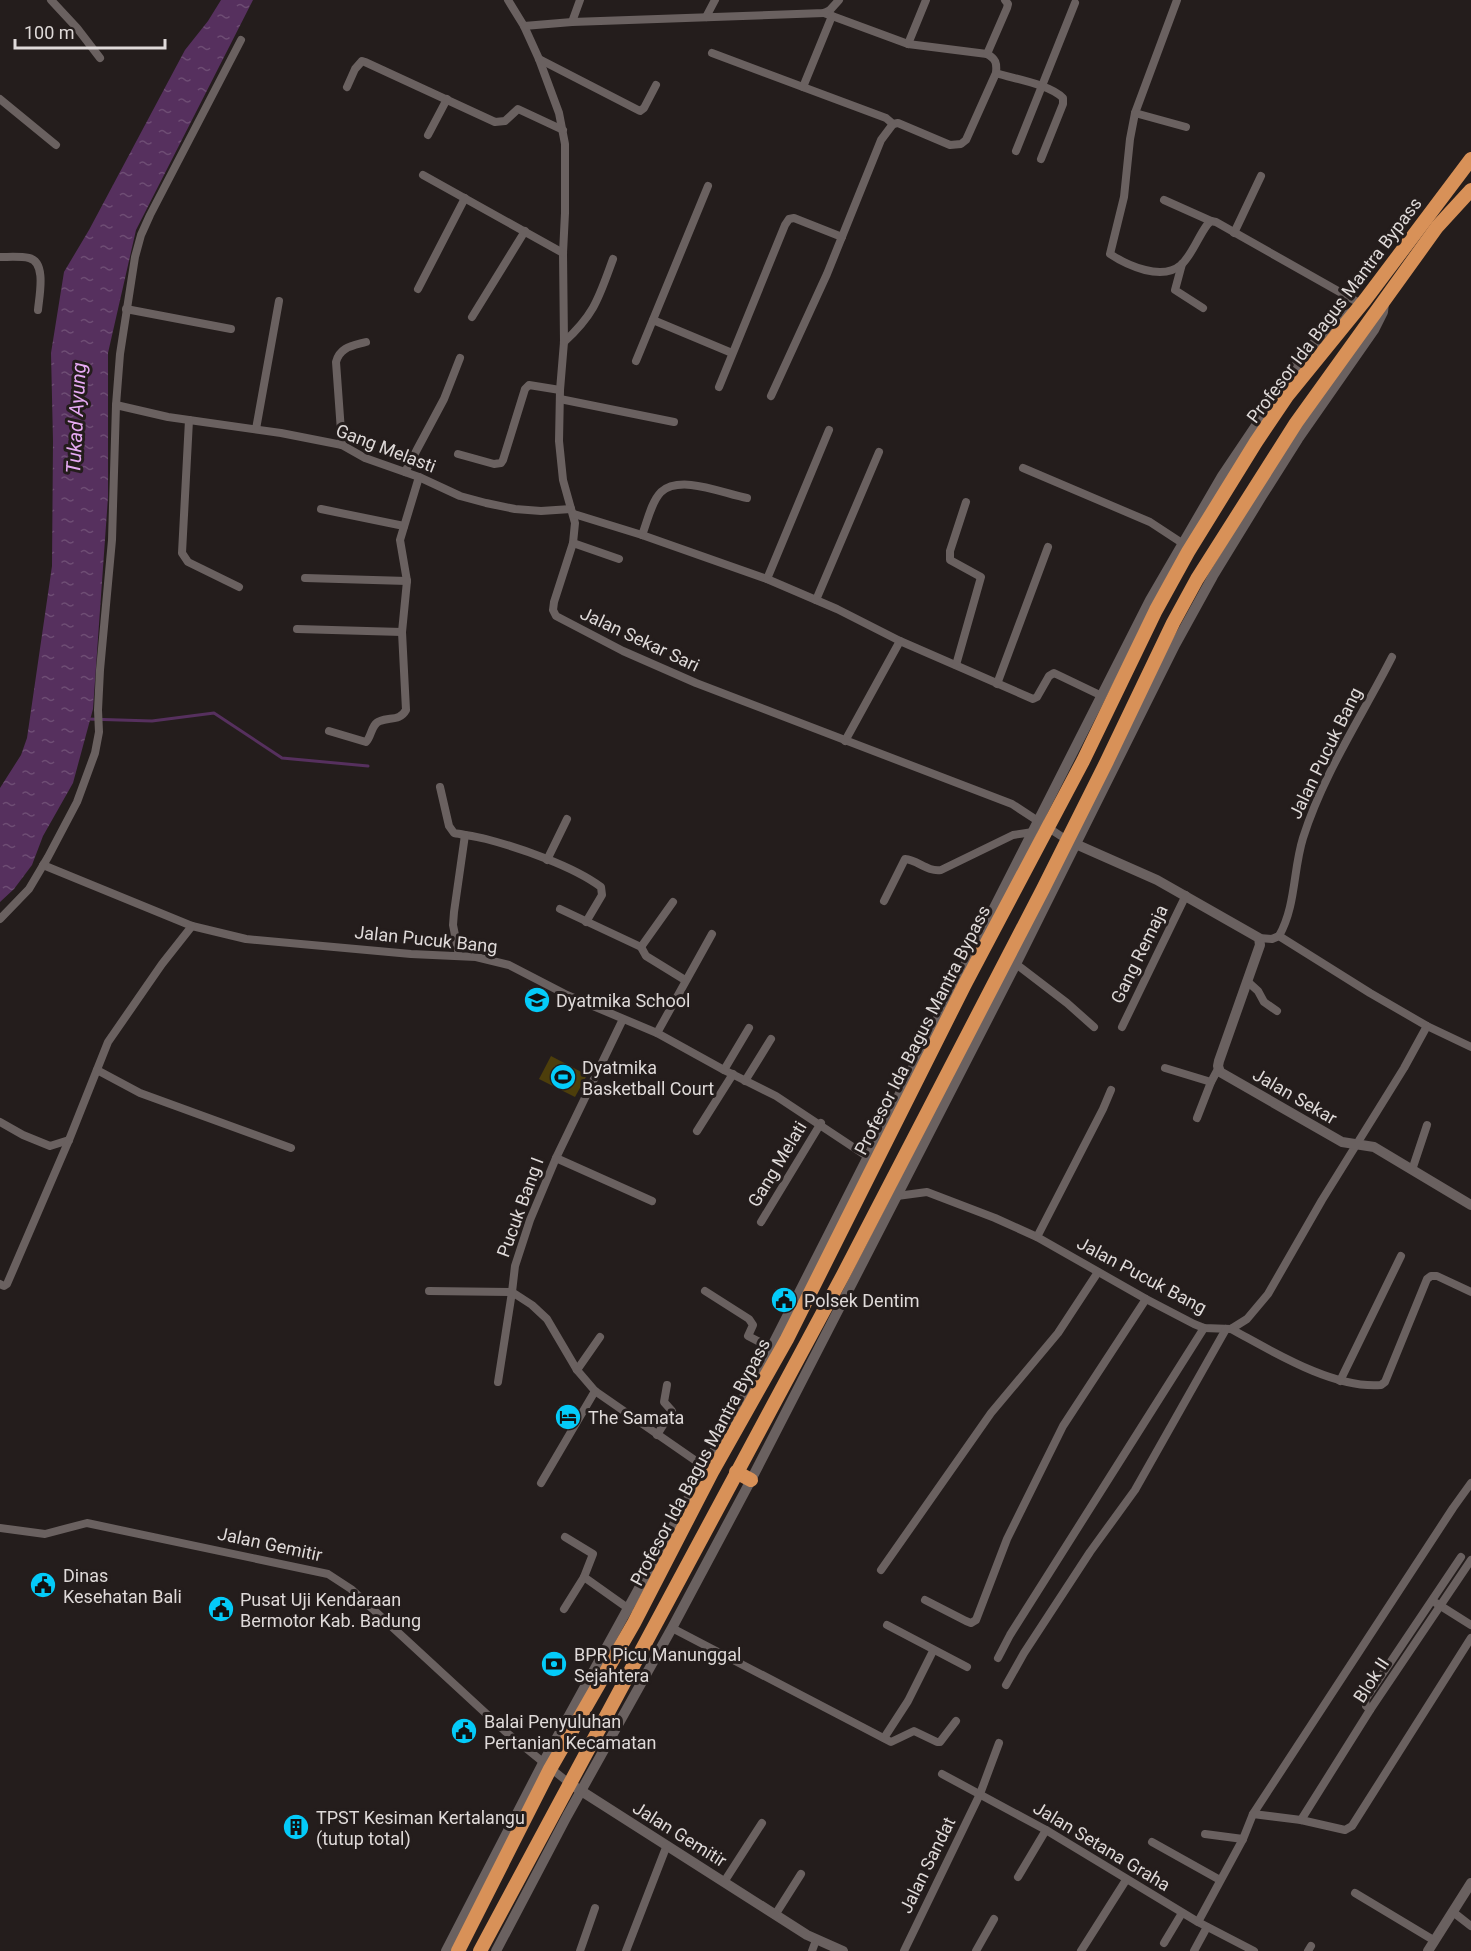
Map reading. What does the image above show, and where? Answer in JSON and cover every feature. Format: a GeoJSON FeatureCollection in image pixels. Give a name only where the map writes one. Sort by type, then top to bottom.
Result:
{"type":"FeatureCollection","features":[{"type":"Feature","properties":{"kind":"highway","name":"Profesor Ida Bagus Mantra Bypass"},"geometry":{"type":"LineString","coordinates":[[458,1951],[547,1766],[634,1623],[708,1470],[787,1339],[822,1269],[871,1159],[1039,827],[1083,761],[1156,610],[1188,552],[1287,396],[1471,159]]}},
{"type":"Feature","properties":{"kind":"highway","name":"Profesor Ida Bagus Mantra Bypass"},"geometry":{"type":"LineString","coordinates":[[480,1951],[575,1787],[641,1653],[736,1472],[950,1082],[1072,842],[1173,623],[1197,579],[1296,423],[1437,227],[1471,190]]}},
{"type":"Feature","properties":{"kind":"highway"},"geometry":{"type":"LineString","coordinates":[[1357,308],[1384,300]]}},
{"type":"Feature","properties":{"kind":"highway"},"geometry":{"type":"LineString","coordinates":[[822,1269],[843,1275]]}},
{"type":"Feature","properties":{"kind":"highway"},"geometry":{"type":"LineString","coordinates":[[736,1472],[751,1480]]}},
{"type":"Feature","properties":{"kind":"street"},"geometry":{"type":"LineString","coordinates":[[51,0],[100,57]]}},
{"type":"Feature","properties":{"kind":"street","name":"Jalan Sekar Sari"},"geometry":{"type":"LineString","coordinates":[[508,0],[524,26],[539,59],[563,130],[566,170],[560,462],[565,490],[573,512],[573,543],[554,602],[556,616],[623,651],[696,683],[1012,804],[1039,827],[1072,842]]}},
{"type":"Feature","properties":{"kind":"street"},"geometry":{"type":"LineString","coordinates":[[572,22],[580,0]]}},
{"type":"Feature","properties":{"kind":"street"},"geometry":{"type":"LineString","coordinates":[[706,17],[715,0]]}},
{"type":"Feature","properties":{"kind":"street"},"geometry":{"type":"LineString","coordinates":[[803,87],[828,14],[839,0]]}},
{"type":"Feature","properties":{"kind":"street"},"geometry":{"type":"LineString","coordinates":[[908,44],[926,0]]}},
{"type":"Feature","properties":{"kind":"street"},"geometry":{"type":"LineString","coordinates":[[987,54],[1007,8],[1008,4],[1005,0]]}},
{"type":"Feature","properties":{"kind":"street"},"geometry":{"type":"LineString","coordinates":[[1177,0],[1135,113],[1124,197],[1110,254],[1154,273],[1172,270],[1182,264]]}},
{"type":"Feature","properties":{"kind":"street"},"geometry":{"type":"LineString","coordinates":[[1016,151],[1076,3]]}},
{"type":"Feature","properties":{"kind":"street"},"geometry":{"type":"LineString","coordinates":[[524,26],[572,22],[828,14],[908,44],[987,54],[996,61],[996,73],[966,140],[961,144],[950,145],[898,123],[893,124],[881,140],[842,237],[771,396]]}},
{"type":"Feature","properties":{"kind":"street"},"geometry":{"type":"LineString","coordinates":[[0,919],[29,889],[79,796],[90,770],[99,732],[98,710],[112,540],[116,405],[126,309],[141,235],[241,40]]}},
{"type":"Feature","properties":{"kind":"street"},"geometry":{"type":"LineString","coordinates":[[712,52],[886,118],[893,124]]}},
{"type":"Feature","properties":{"kind":"street"},"geometry":{"type":"LineString","coordinates":[[539,59],[638,111],[644,108],[656,85]]}},
{"type":"Feature","properties":{"kind":"street"},"geometry":{"type":"LineString","coordinates":[[347,87],[354,69],[362,61],[495,122],[505,121],[518,109],[563,130]]}},
{"type":"Feature","properties":{"kind":"street"},"geometry":{"type":"LineString","coordinates":[[996,73],[1060,94],[1063,98],[1063,105],[1041,159]]}},
{"type":"Feature","properties":{"kind":"street"},"geometry":{"type":"LineString","coordinates":[[0,99],[56,145]]}},
{"type":"Feature","properties":{"kind":"street"},"geometry":{"type":"LineString","coordinates":[[428,135],[447,99]]}},
{"type":"Feature","properties":{"kind":"street"},"geometry":{"type":"LineString","coordinates":[[1135,113],[1186,127]]}},
{"type":"Feature","properties":{"kind":"street"},"geometry":{"type":"LineString","coordinates":[[423,175],[563,253]]}},
{"type":"Feature","properties":{"kind":"street"},"geometry":{"type":"LineString","coordinates":[[1234,232],[1261,176]]}},
{"type":"Feature","properties":{"kind":"street"},"geometry":{"type":"LineString","coordinates":[[636,361],[708,186]]}},
{"type":"Feature","properties":{"kind":"street"},"geometry":{"type":"LineString","coordinates":[[418,289],[465,198]]}},
{"type":"Feature","properties":{"kind":"street"},"geometry":{"type":"LineString","coordinates":[[884,901],[905,860],[916,862],[931,870],[940,870],[1013,835],[1039,827],[1150,600],[1232,460],[1303,356],[1326,329],[1357,308],[1234,232],[1164,200]]}},
{"type":"Feature","properties":{"kind":"street"},"geometry":{"type":"LineString","coordinates":[[719,387],[789,219],[794,218],[842,237]]}},
{"type":"Feature","properties":{"kind":"street"},"geometry":{"type":"LineString","coordinates":[[1203,308],[1175,290],[1182,264],[1202,231],[1211,221]]}},
{"type":"Feature","properties":{"kind":"street"},"geometry":{"type":"LineString","coordinates":[[472,317],[525,231]]}},
{"type":"Feature","properties":{"kind":"street"},"geometry":{"type":"LineString","coordinates":[[0,257],[29,258],[38,265],[40,272],[38,310]]}},
{"type":"Feature","properties":{"kind":"street"},"geometry":{"type":"LineString","coordinates":[[564,342],[582,325],[593,310],[613,259]]}},
{"type":"Feature","properties":{"kind":"street"},"geometry":{"type":"LineString","coordinates":[[256,429],[279,301]]}},
{"type":"Feature","properties":{"kind":"street"},"geometry":{"type":"LineString","coordinates":[[126,309],[231,329]]}},
{"type":"Feature","properties":{"kind":"street"},"geometry":{"type":"LineString","coordinates":[[653,320],[732,353]]}},
{"type":"Feature","properties":{"kind":"street"},"geometry":{"type":"LineString","coordinates":[[342,445],[336,362],[338,356],[349,346],[366,342]]}},
{"type":"Feature","properties":{"kind":"street"},"geometry":{"type":"LineString","coordinates":[[405,472],[444,399],[460,358]]}},
{"type":"Feature","properties":{"kind":"street"},"geometry":{"type":"LineString","coordinates":[[458,454],[494,464],[501,463],[525,389],[529,385],[560,390]]}},
{"type":"Feature","properties":{"kind":"street"},"geometry":{"type":"LineString","coordinates":[[560,399],[674,422]]}},
{"type":"Feature","properties":{"kind":"street","name":"Gang Melasti"},"geometry":{"type":"LineString","coordinates":[[116,405],[189,420],[256,429],[342,445],[365,458],[419,477],[460,496],[515,509],[573,512]]}},
{"type":"Feature","properties":{"kind":"street"},"geometry":{"type":"LineString","coordinates":[[189,420],[182,553],[188,562],[239,586]]}},
{"type":"Feature","properties":{"kind":"street"},"geometry":{"type":"LineString","coordinates":[[767,579],[829,430]]}},
{"type":"Feature","properties":{"kind":"street"},"geometry":{"type":"LineString","coordinates":[[816,600],[879,452]]}},
{"type":"Feature","properties":{"kind":"street"},"geometry":{"type":"LineString","coordinates":[[1023,468],[1150,522],[1182,543]]}},
{"type":"Feature","properties":{"kind":"street"},"geometry":{"type":"LineString","coordinates":[[329,730],[366,742],[375,724],[405,714],[402,632],[407,581],[400,540],[419,477]]}},
{"type":"Feature","properties":{"kind":"street"},"geometry":{"type":"LineString","coordinates":[[642,535],[656,501],[662,492],[671,487],[691,484],[747,498]]}},
{"type":"Feature","properties":{"kind":"street"},"geometry":{"type":"LineString","coordinates":[[956,665],[981,577],[950,560],[966,502]]}},
{"type":"Feature","properties":{"kind":"street"},"geometry":{"type":"LineString","coordinates":[[321,509],[404,526]]}},
{"type":"Feature","properties":{"kind":"street"},"geometry":{"type":"LineString","coordinates":[[573,512],[767,579],[997,684],[1035,699],[1049,676],[1054,673],[1102,696]]}},
{"type":"Feature","properties":{"kind":"street"},"geometry":{"type":"LineString","coordinates":[[573,543],[619,559]]}},
{"type":"Feature","properties":{"kind":"street"},"geometry":{"type":"LineString","coordinates":[[997,684],[1048,547]]}},
{"type":"Feature","properties":{"kind":"street"},"geometry":{"type":"LineString","coordinates":[[305,578],[407,581]]}},
{"type":"Feature","properties":{"kind":"street"},"geometry":{"type":"LineString","coordinates":[[297,629],[402,632]]}},
{"type":"Feature","properties":{"kind":"street"},"geometry":{"type":"LineString","coordinates":[[845,741],[900,640]]}},
{"type":"Feature","properties":{"kind":"street","name":"Jalan Pucuk Bang"},"geometry":{"type":"LineString","coordinates":[[1280,936],[1288,916],[1302,840],[1317,800],[1392,657]]}},
{"type":"Feature","properties":{"kind":"street"},"geometry":{"type":"LineString","coordinates":[[440,787],[449,826],[454,833],[514,847],[566,868],[601,887],[602,895],[586,922]]}},
{"type":"Feature","properties":{"kind":"street"},"geometry":{"type":"LineString","coordinates":[[547,860],[567,819]]}},
{"type":"Feature","properties":{"kind":"street"},"geometry":{"type":"LineString","coordinates":[[459,955],[453,925],[465,835]]}},
{"type":"Feature","properties":{"kind":"street"},"geometry":{"type":"LineString","coordinates":[[496,1951],[575,1787],[672,1628],[751,1480],[897,1196],[950,1082],[1016,964],[1072,842],[1186,895],[1258,938],[1272,939],[1280,936],[1427,1026],[1471,1047]]}},
{"type":"Feature","properties":{"kind":"street","name":"Jalan Pucuk Bang"},"geometry":{"type":"LineString","coordinates":[[43,865],[192,926],[246,939],[411,954],[459,955],[498,961],[567,995],[657,1033],[776,1096],[821,1123],[871,1159]]}},
{"type":"Feature","properties":{"kind":"street","name":"Gang Remaja"},"geometry":{"type":"LineString","coordinates":[[1122,1026],[1186,895]]}},
{"type":"Feature","properties":{"kind":"street"},"geometry":{"type":"LineString","coordinates":[[641,946],[673,902]]}},
{"type":"Feature","properties":{"kind":"street"},"geometry":{"type":"LineString","coordinates":[[560,909],[641,946],[646,956],[685,980]]}},
{"type":"Feature","properties":{"kind":"street"},"geometry":{"type":"LineString","coordinates":[[0,1284],[4,1286],[7,1284],[108,1042],[162,964],[192,926]]}},
{"type":"Feature","properties":{"kind":"street"},"geometry":{"type":"LineString","coordinates":[[657,1033],[712,934]]}},
{"type":"Feature","properties":{"kind":"street"},"geometry":{"type":"LineString","coordinates":[[1197,1118],[1218,1069],[1260,945],[1258,938]]}},
{"type":"Feature","properties":{"kind":"street"},"geometry":{"type":"LineString","coordinates":[[1016,964],[1067,1003],[1094,1028]]}},
{"type":"Feature","properties":{"kind":"street"},"geometry":{"type":"LineString","coordinates":[[1247,981],[1257,989],[1264,1002],[1277,1011]]}},
{"type":"Feature","properties":{"kind":"street","name":"Pucuk Bang I"},"geometry":{"type":"LineString","coordinates":[[498,1382],[514,1266],[520,1248],[556,1158],[623,1019]]}},
{"type":"Feature","properties":{"kind":"street"},"geometry":{"type":"LineString","coordinates":[[1006,1685],[1024,1653],[1090,1552],[1135,1490],[1228,1329],[1247,1319],[1268,1294],[1427,1026]]}},
{"type":"Feature","properties":{"kind":"street"},"geometry":{"type":"LineString","coordinates":[[697,1131],[748,1028]]}},
{"type":"Feature","properties":{"kind":"street"},"geometry":{"type":"LineString","coordinates":[[745,1081],[771,1039]]}},
{"type":"Feature","properties":{"kind":"street"},"geometry":{"type":"LineString","coordinates":[[1166,1068],[1211,1082]]}},
{"type":"Feature","properties":{"kind":"street","name":"Jalan Sekar"},"geometry":{"type":"LineString","coordinates":[[1218,1069],[1223,1075],[1327,1135],[1342,1142],[1374,1147],[1470,1202]]}},
{"type":"Feature","properties":{"kind":"street"},"geometry":{"type":"LineString","coordinates":[[97,1070],[140,1093],[291,1148]]}},
{"type":"Feature","properties":{"kind":"street"},"geometry":{"type":"LineString","coordinates":[[1037,1237],[1111,1090]]}},
{"type":"Feature","properties":{"kind":"street"},"geometry":{"type":"LineString","coordinates":[[0,1122],[23,1136],[50,1146],[69,1140]]}},
{"type":"Feature","properties":{"kind":"street","name":"Gang Melati"},"geometry":{"type":"LineString","coordinates":[[761,1222],[821,1123]]}},
{"type":"Feature","properties":{"kind":"street"},"geometry":{"type":"LineString","coordinates":[[1412,1170],[1427,1125]]}},
{"type":"Feature","properties":{"kind":"street"},"geometry":{"type":"LineString","coordinates":[[556,1158],[652,1201]]}},
{"type":"Feature","properties":{"kind":"street"},"geometry":{"type":"LineString","coordinates":[[446,1951],[629,1609],[708,1470],[871,1159]]}},
{"type":"Feature","properties":{"kind":"street","name":"Jalan Pucuk Bang"},"geometry":{"type":"LineString","coordinates":[[897,1196],[927,1192],[995,1218],[1037,1237],[1146,1299],[1204,1328],[1228,1329]]}},
{"type":"Feature","properties":{"kind":"street"},"geometry":{"type":"LineString","coordinates":[[1340,1381],[1401,1256]]}},
{"type":"Feature","properties":{"kind":"street"},"geometry":{"type":"LineString","coordinates":[[881,1570],[991,1413],[1058,1333],[1098,1272]]}},
{"type":"Feature","properties":{"kind":"street"},"geometry":{"type":"LineString","coordinates":[[1228,1329],[1282,1357],[1340,1381],[1377,1385],[1385,1382],[1424,1284],[1431,1276],[1437,1276],[1471,1292]]}},
{"type":"Feature","properties":{"kind":"street"},"geometry":{"type":"LineString","coordinates":[[429,1291],[512,1292],[532,1305],[547,1319],[577,1370],[596,1391],[708,1470]]}},
{"type":"Feature","properties":{"kind":"street"},"geometry":{"type":"LineString","coordinates":[[705,1291],[749,1319],[753,1324],[748,1335],[771,1348]]}},
{"type":"Feature","properties":{"kind":"street"},"geometry":{"type":"LineString","coordinates":[[925,1600],[971,1623],[976,1620],[1007,1539],[1063,1426],[1146,1299]]}},
{"type":"Feature","properties":{"kind":"street"},"geometry":{"type":"LineString","coordinates":[[998,1658],[1204,1328]]}},
{"type":"Feature","properties":{"kind":"street"},"geometry":{"type":"LineString","coordinates":[[577,1370],[600,1337]]}},
{"type":"Feature","properties":{"kind":"street"},"geometry":{"type":"LineString","coordinates":[[657,1435],[672,1411],[664,1402],[667,1385]]}},
{"type":"Feature","properties":{"kind":"street"},"geometry":{"type":"LineString","coordinates":[[541,1483],[596,1391]]}},
{"type":"Feature","properties":{"kind":"street"},"geometry":{"type":"LineString","coordinates":[[1198,1922],[1243,1839],[1253,1814],[1471,1483]]}},
{"type":"Feature","properties":{"kind":"street","name":"Jalan Gemitir"},"geometry":{"type":"LineString","coordinates":[[0,1528],[45,1534],[87,1523],[328,1574],[351,1589],[498,1725],[575,1787],[775,1915],[816,1940],[843,1951]]}},
{"type":"Feature","properties":{"kind":"street"},"geometry":{"type":"LineString","coordinates":[[564,1609],[584,1577],[593,1554],[565,1537]]}},
{"type":"Feature","properties":{"kind":"street"},"geometry":{"type":"LineString","coordinates":[[1461,1557],[1436,1603],[1471,1625]]}},
{"type":"Feature","properties":{"kind":"street","name":"Blok II"},"geometry":{"type":"LineString","coordinates":[[1301,1820],[1436,1603],[1471,1560]]}},
{"type":"Feature","properties":{"kind":"street"},"geometry":{"type":"LineString","coordinates":[[584,1577],[629,1609]]}},
{"type":"Feature","properties":{"kind":"street"},"geometry":{"type":"LineString","coordinates":[[887,1625],[967,1667]]}},
{"type":"Feature","properties":{"kind":"street"},"geometry":{"type":"LineString","coordinates":[[672,1628],[891,1742],[914,1731],[940,1742],[956,1721]]}},
{"type":"Feature","properties":{"kind":"street"},"geometry":{"type":"LineString","coordinates":[[1253,1814],[1301,1820],[1346,1830],[1352,1826],[1471,1638]]}},
{"type":"Feature","properties":{"kind":"street"},"geometry":{"type":"LineString","coordinates":[[884,1738],[908,1701],[933,1651]]}},
{"type":"Feature","properties":{"kind":"street","name":"Jalan Sandat"},"geometry":{"type":"LineString","coordinates":[[904,1951],[980,1794],[999,1743]]}},
{"type":"Feature","properties":{"kind":"street","name":"Jalan Setana Graha"},"geometry":{"type":"LineString","coordinates":[[942,1774],[1046,1830],[1207,1927]]}},
{"type":"Feature","properties":{"kind":"street"},"geometry":{"type":"LineString","coordinates":[[724,1882],[762,1822]]}},
{"type":"Feature","properties":{"kind":"street"},"geometry":{"type":"LineString","coordinates":[[1018,1877],[1046,1830]]}},
{"type":"Feature","properties":{"kind":"street"},"geometry":{"type":"LineString","coordinates":[[1205,1834],[1243,1839]]}},
{"type":"Feature","properties":{"kind":"street"},"geometry":{"type":"LineString","coordinates":[[1152,1842],[1220,1880]]}},
{"type":"Feature","properties":{"kind":"street"},"geometry":{"type":"LineString","coordinates":[[626,1951],[667,1845]]}},
{"type":"Feature","properties":{"kind":"street"},"geometry":{"type":"LineString","coordinates":[[775,1915],[801,1874]]}},
{"type":"Feature","properties":{"kind":"street"},"geometry":{"type":"LineString","coordinates":[[1081,1951],[1126,1880]]}},
{"type":"Feature","properties":{"kind":"street"},"geometry":{"type":"LineString","coordinates":[[1428,1951],[1471,1883]]}},
{"type":"Feature","properties":{"kind":"street"},"geometry":{"type":"LineString","coordinates":[[1355,1893],[1435,1941]]}},
{"type":"Feature","properties":{"kind":"street"},"geometry":{"type":"LineString","coordinates":[[580,1951],[595,1908]]}},
{"type":"Feature","properties":{"kind":"street"},"geometry":{"type":"LineString","coordinates":[[1453,1912],[1471,1926]]}},
{"type":"Feature","properties":{"kind":"street"},"geometry":{"type":"LineString","coordinates":[[1164,1943],[1182,1913]]}},
{"type":"Feature","properties":{"kind":"street"},"geometry":{"type":"LineString","coordinates":[[976,1951],[994,1919]]}},
{"type":"Feature","properties":{"kind":"street"},"geometry":{"type":"LineString","coordinates":[[1194,1951],[1207,1927],[1254,1951]]}},
{"type":"Feature","properties":{"kind":"street"},"geometry":{"type":"LineString","coordinates":[[812,1951],[816,1940]]}},
{"type":"Feature","properties":{"kind":"shaded area","name":"Dyatmika Basketball Court"},"geometry":{"type":"Polygon","coordinates":[[[551,1056],[587,1075],[575,1097],[539,1079],[551,1056]]]}},
{"type":"Feature","properties":{"kind":"water","name":"Tukad Ayung"},"geometry":{"type":"Polygon","coordinates":[[[221,0],[253,0],[136,230],[108,353],[108,497],[93,709],[73,783],[43,836],[32,865],[14,889],[0,902],[0,788],[21,755],[27,738],[52,566],[51,353],[64,272],[89,230],[185,50],[221,0]]]}},
{"type":"Feature","properties":{"kind":"waterway"},"geometry":{"type":"LineString","coordinates":[[87,719],[152,721],[214,713],[282,758],[368,766]]}},
{"type":"Feature","properties":{"kind":"place","name":"Dyatmika School"},"geometry":{"type":"Point","coordinates":[537,1000]}},
{"type":"Feature","properties":{"kind":"place","name":"Dyatmika Basketball Court"},"geometry":{"type":"Point","coordinates":[563,1077]}},
{"type":"Feature","properties":{"kind":"place","name":"Polsek Dentim"},"geometry":{"type":"Point","coordinates":[784,1300]}},
{"type":"Feature","properties":{"kind":"place","name":"The Samata"},"geometry":{"type":"Point","coordinates":[568,1417]}},
{"type":"Feature","properties":{"kind":"place","name":"Dinas Kesehatan Bali"},"geometry":{"type":"Point","coordinates":[43,1585]}},
{"type":"Feature","properties":{"kind":"place","name":"Pusat Uji Kendaraan Bermotor Kab. Badung"},"geometry":{"type":"Point","coordinates":[221,1609]}},
{"type":"Feature","properties":{"kind":"place","name":"BPR Picu Manunggal Sejahtera"},"geometry":{"type":"Point","coordinates":[554,1664]}},
{"type":"Feature","properties":{"kind":"place","name":"Balai Penyuluhan Pertanian Kecamatan"},"geometry":{"type":"Point","coordinates":[464,1731]}},
{"type":"Feature","properties":{"kind":"place","name":"TPST Kesiman Kertalangu (tutup total)"},"geometry":{"type":"Point","coordinates":[296,1827]}}]}
